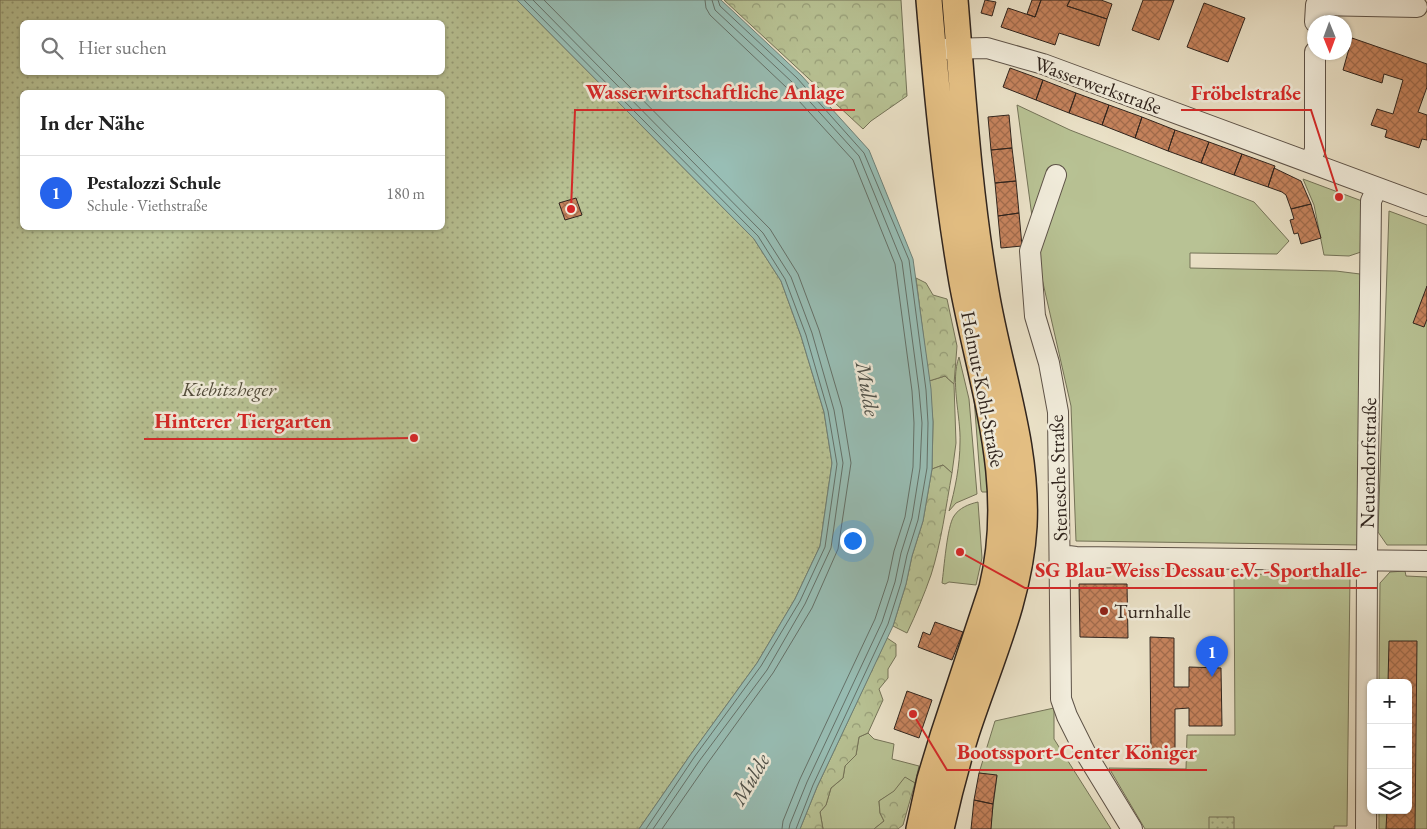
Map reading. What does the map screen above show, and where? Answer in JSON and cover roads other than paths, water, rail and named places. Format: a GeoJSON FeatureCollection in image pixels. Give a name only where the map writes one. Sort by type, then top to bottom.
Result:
{"type":"FeatureCollection","features":[{"type":"Feature","properties":{"kind":"main road","name":"Helmut-Kohl-Straße"},"geometry":{"type":"LineString","coordinates":[[919,829],[930,779],[943,736],[992,588],[997,569],[1002,515],[1000,471],[994,430],[967,310],[946,182],[929,0]]}},
{"type":"Feature","properties":{"kind":"main road","name":"Helmut-Kohl-Straße"},"geometry":{"type":"LineString","coordinates":[[941,829],[966,735],[1011,605],[1020,564],[1024,526],[1024,495],[1020,454],[1014,417],[986,295],[971,188],[955,0]]}},
{"type":"Feature","properties":{"kind":"street"},"geometry":{"type":"LineString","coordinates":[[1316,15],[1316,6],[1417,6]]}},
{"type":"Feature","properties":{"kind":"street","name":"Wasserwerkstraße"},"geometry":{"type":"LineString","coordinates":[[933,49],[987,48],[1043,64],[1427,206]]}},
{"type":"Feature","properties":{"kind":"street"},"geometry":{"type":"LineString","coordinates":[[1310,162],[1315,150],[1315,60]]}},
{"type":"Feature","properties":{"kind":"street","name":"Stenesche Straße"},"geometry":{"type":"LineString","coordinates":[[1056,175],[1030,251],[1035,316],[1049,363],[1058,412],[1061,699],[1067,716],[1085,752],[1132,829]]}},
{"type":"Feature","properties":{"kind":"street","name":"Neuendorfstraße"},"geometry":{"type":"LineString","coordinates":[[1366,829],[1367,560],[1372,201],[1377,188]]}},
{"type":"Feature","properties":{"kind":"street"},"geometry":{"type":"LineString","coordinates":[[1060,555],[1076,557],[1427,561]]}},
{"type":"Feature","properties":{"kind":"water","name":"Mulde"},"geometry":{"type":"Polygon","coordinates":[[[517,0],[721,0],[801,75],[869,150],[913,259],[931,389],[933,422],[932,469],[923,521],[893,626],[817,787],[800,829],[639,829],[757,663],[795,599],[820,546],[832,463],[824,412],[801,336],[781,281],[754,239],[517,0]]]}},
{"type":"Feature","properties":{"kind":"place","name":"Fröbelstraße"},"geometry":{"type":"Point","coordinates":[1339,197]}},
{"type":"Feature","properties":{"kind":"place","name":"Wasserwirtschaftliche Anlage"},"geometry":{"type":"Point","coordinates":[571,209]}},
{"type":"Feature","properties":{"kind":"place","name":"Hinterer Tiergarten"},"geometry":{"type":"Point","coordinates":[414,438]}},
{"type":"Feature","properties":{"kind":"place","name":"SG Blau-Weiss Dessau e.V. -Sporthalle-"},"geometry":{"type":"Point","coordinates":[960,552]}},
{"type":"Feature","properties":{"kind":"place","name":"Turnhalle"},"geometry":{"type":"Point","coordinates":[1104,611]}},
{"type":"Feature","properties":{"kind":"place","name":"Pestalozzi Schule"},"geometry":{"type":"Point","coordinates":[1212,677]}},
{"type":"Feature","properties":{"kind":"place","name":"Bootssport-Center Königer"},"geometry":{"type":"Point","coordinates":[913,714]}},
{"type":"Feature","properties":{"kind":"park label","name":"Kiebitzheger"},"geometry":{"type":"Point","coordinates":[229,389]}}]}
